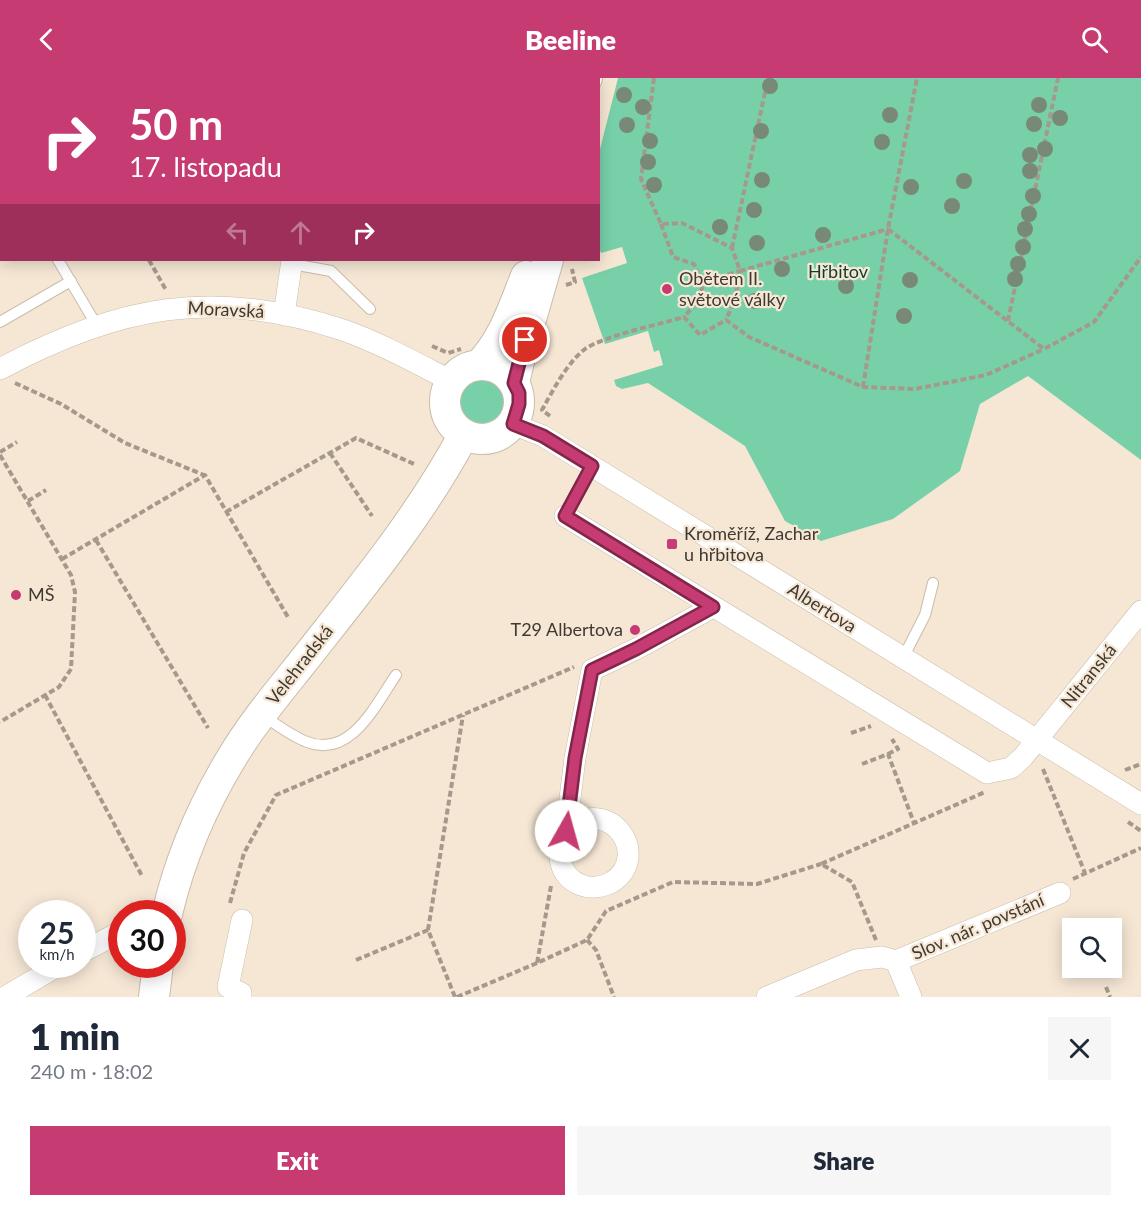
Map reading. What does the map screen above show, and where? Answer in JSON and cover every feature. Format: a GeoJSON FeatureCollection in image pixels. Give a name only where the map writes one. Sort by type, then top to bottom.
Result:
{"type":"FeatureCollection","features":[{"type":"Feature","properties":{"kind":"main road"},"geometry":{"type":"LineString","coordinates":[[474,356],[490,354],[502,335],[532,261]]}},
{"type":"Feature","properties":{"kind":"main road"},"geometry":{"type":"LineString","coordinates":[[514,383],[548,261]]}},
{"type":"Feature","properties":{"kind":"main road"},"geometry":{"type":"LineString","coordinates":[[474,356],[508,375],[519,393],[519,404],[513,424],[494,438],[483,440],[471,438],[452,425],[444,403],[451,381],[468,368],[474,356]]}},
{"type":"Feature","properties":{"kind":"main road","name":"Velehradská"},"geometry":{"type":"LineString","coordinates":[[171,900],[178,873],[202,811],[233,756],[421,506],[464,434]]}},
{"type":"Feature","properties":{"kind":"main road"},"geometry":{"type":"LineString","coordinates":[[154,997],[156,978]]}},
{"type":"Feature","properties":{"kind":"street"},"geometry":{"type":"LineString","coordinates":[[284,315],[292,262]]}},
{"type":"Feature","properties":{"kind":"street","name":"Moravská"},"geometry":{"type":"LineString","coordinates":[[7,376],[64,337],[97,326],[135,315],[182,307],[231,307],[284,315],[345,331],[451,381]]}},
{"type":"Feature","properties":{"kind":"street","name":"Albertova"},"geometry":{"type":"LineString","coordinates":[[513,424],[543,436],[1141,804]]}},
{"type":"Feature","properties":{"kind":"street"},"geometry":{"type":"LineString","coordinates":[[565,516],[987,773],[1011,768],[1037,741]]}},
{"type":"Feature","properties":{"kind":"street"},"geometry":{"type":"LineString","coordinates":[[566,831],[575,758],[592,670],[713,607]]}},
{"type":"Feature","properties":{"kind":"street","name":"Nitranská"},"geometry":{"type":"LineString","coordinates":[[1037,741],[1141,611]]}},
{"type":"Feature","properties":{"kind":"street"},"geometry":{"type":"LineString","coordinates":[[596,818],[617,827],[628,847],[628,858],[617,878],[607,885],[596,888],[585,887],[574,882],[560,864],[558,853],[560,842],[566,831],[585,819],[596,818]]}},
{"type":"Feature","properties":{"kind":"street","name":"Slov. nár. povstání"},"geometry":{"type":"LineString","coordinates":[[767,997],[856,960],[882,957],[896,961],[1064,887]]}},
{"type":"Feature","properties":{"kind":"street"},"geometry":{"type":"LineString","coordinates":[[235,915],[228,987],[241,993],[241,997]]}},
{"type":"Feature","properties":{"kind":"street","name":"Slov. nár. povstání"},"geometry":{"type":"LineString","coordinates":[[896,961],[911,997]]}},
{"type":"Feature","properties":{"kind":"street"},"geometry":{"type":"LineString","coordinates":[[5,997],[37,978]]}},
{"type":"Feature","properties":{"kind":"lane"},"geometry":{"type":"LineString","coordinates":[[59,261],[97,326]]}},
{"type":"Feature","properties":{"kind":"lane"},"geometry":{"type":"LineString","coordinates":[[292,262],[331,272],[370,309]]}},
{"type":"Feature","properties":{"kind":"lane"},"geometry":{"type":"LineString","coordinates":[[0,322],[71,281]]}},
{"type":"Feature","properties":{"kind":"lane"},"geometry":{"type":"LineString","coordinates":[[565,516],[592,466]]}},
{"type":"Feature","properties":{"kind":"lane"},"geometry":{"type":"LineString","coordinates":[[903,658],[925,615],[933,583]]}},
{"type":"Feature","properties":{"kind":"lane"},"geometry":{"type":"LineString","coordinates":[[262,715],[305,742],[327,746],[357,731],[396,675]]}},
{"type":"Feature","properties":{"kind":"path"},"geometry":{"type":"LineString","coordinates":[[554,419],[542,410],[557,385],[584,350],[603,340],[684,317],[701,298],[702,282],[694,264],[673,257],[641,179],[654,78]]}},
{"type":"Feature","properties":{"kind":"path"},"geometry":{"type":"LineString","coordinates":[[684,317],[700,335],[726,320],[735,300],[740,271],[732,248],[768,78]]}},
{"type":"Feature","properties":{"kind":"path"},"geometry":{"type":"LineString","coordinates":[[862,387],[888,230],[917,78]]}},
{"type":"Feature","properties":{"kind":"path"},"geometry":{"type":"LineString","coordinates":[[1008,321],[1058,78]]}},
{"type":"Feature","properties":{"kind":"path"},"geometry":{"type":"LineString","coordinates":[[661,224],[682,223],[732,248]]}},
{"type":"Feature","properties":{"kind":"path"},"geometry":{"type":"LineString","coordinates":[[702,282],[888,230]]}},
{"type":"Feature","properties":{"kind":"path"},"geometry":{"type":"LineString","coordinates":[[888,230],[1044,349]]}},
{"type":"Feature","properties":{"kind":"path"},"geometry":{"type":"LineString","coordinates":[[726,320],[749,337],[862,387],[915,388],[986,375],[1044,349],[1094,322],[1141,257]]}},
{"type":"Feature","properties":{"kind":"path"},"geometry":{"type":"LineString","coordinates":[[429,344],[448,353],[474,356]]}},
{"type":"Feature","properties":{"kind":"path"},"geometry":{"type":"LineString","coordinates":[[7,376],[61,404],[124,443],[205,475],[289,619]]}},
{"type":"Feature","properties":{"kind":"path"},"geometry":{"type":"LineString","coordinates":[[226,512],[356,438],[414,464]]}},
{"type":"Feature","properties":{"kind":"path"},"geometry":{"type":"LineString","coordinates":[[0,722],[59,687],[71,669],[75,592],[73,581],[0,454],[17,442]]}},
{"type":"Feature","properties":{"kind":"path"},"geometry":{"type":"LineString","coordinates":[[330,453],[372,516]]}},
{"type":"Feature","properties":{"kind":"path"},"geometry":{"type":"LineString","coordinates":[[62,559],[205,475]]}},
{"type":"Feature","properties":{"kind":"path"},"geometry":{"type":"LineString","coordinates":[[28,501],[46,490]]}},
{"type":"Feature","properties":{"kind":"path"},"geometry":{"type":"LineString","coordinates":[[96,540],[208,728]]}},
{"type":"Feature","properties":{"kind":"path"},"geometry":{"type":"LineString","coordinates":[[235,915],[244,853],[276,795],[582,663]]}},
{"type":"Feature","properties":{"kind":"path"},"geometry":{"type":"LineString","coordinates":[[45,695],[142,876]]}},
{"type":"Feature","properties":{"kind":"path"},"geometry":{"type":"LineString","coordinates":[[463,715],[428,930],[456,997],[587,940],[606,911],[673,882],[757,884],[821,864],[995,788]]}},
{"type":"Feature","properties":{"kind":"path"},"geometry":{"type":"LineString","coordinates":[[851,733],[877,723]]}},
{"type":"Feature","properties":{"kind":"path"},"geometry":{"type":"LineString","coordinates":[[862,764],[898,749],[889,735]]}},
{"type":"Feature","properties":{"kind":"path"},"geometry":{"type":"LineString","coordinates":[[888,754],[914,823]]}},
{"type":"Feature","properties":{"kind":"path"},"geometry":{"type":"LineString","coordinates":[[1118,773],[1141,764]]}},
{"type":"Feature","properties":{"kind":"path"},"geometry":{"type":"LineString","coordinates":[[1043,769],[1085,873]]}},
{"type":"Feature","properties":{"kind":"path"},"geometry":{"type":"LineString","coordinates":[[1032,771],[1043,769],[1054,771]]}},
{"type":"Feature","properties":{"kind":"path"},"geometry":{"type":"LineString","coordinates":[[1064,887],[1085,873],[1141,848]]}},
{"type":"Feature","properties":{"kind":"path"},"geometry":{"type":"LineString","coordinates":[[537,963],[550,890],[560,864]]}},
{"type":"Feature","properties":{"kind":"path"},"geometry":{"type":"LineString","coordinates":[[821,864],[852,882],[878,946]]}},
{"type":"Feature","properties":{"kind":"path"},"geometry":{"type":"LineString","coordinates":[[356,960],[428,930]]}},
{"type":"Feature","properties":{"kind":"path"},"geometry":{"type":"LineString","coordinates":[[587,940],[596,950],[614,997]]}},
{"type":"Feature","properties":{"kind":"path"},"geometry":{"type":"LineString","coordinates":[[1106,987],[1110,997]]}},
{"type":"Feature","properties":{"kind":"green space","name":"Hřbitov"},"geometry":{"type":"Polygon","coordinates":[[[618,78],[1141,78],[1141,460],[1028,376],[980,404],[960,471],[893,519],[821,541],[785,521],[745,446],[648,383],[622,389],[616,386],[614,380],[663,365],[659,350],[654,352],[648,331],[605,344],[582,278],[627,263],[622,247],[601,253],[600,251],[600,149],[618,78]]]}},
{"type":"Feature","properties":{"kind":"green space"},"geometry":{"type":"Polygon","coordinates":[[[482,375],[492,377],[501,383],[507,392],[509,402],[507,412],[501,421],[492,427],[482,429],[472,427],[463,421],[457,412],[455,402],[457,392],[463,383],[472,377],[482,375]]]}},
{"type":"Feature","properties":{"kind":"place","name":"Obětem II. světové války"},"geometry":{"type":"Point","coordinates":[667,289]}},
{"type":"Feature","properties":{"kind":"place","name":"Kroměříž, Zachar u hřbitova"},"geometry":{"type":"Point","coordinates":[672,544]}},
{"type":"Feature","properties":{"kind":"place","name":"MŠ"},"geometry":{"type":"Point","coordinates":[16,595]}},
{"type":"Feature","properties":{"kind":"place","name":"T29 Albertova"},"geometry":{"type":"Point","coordinates":[635,630]}},
{"type":"Feature","properties":{"kind":"route"},"geometry":{"type":"LineString","coordinates":[[525,340],[514,383],[519,393],[519,404],[513,424],[543,436],[592,466],[565,516],[713,607],[592,670],[575,758],[566,831]]}}]}
